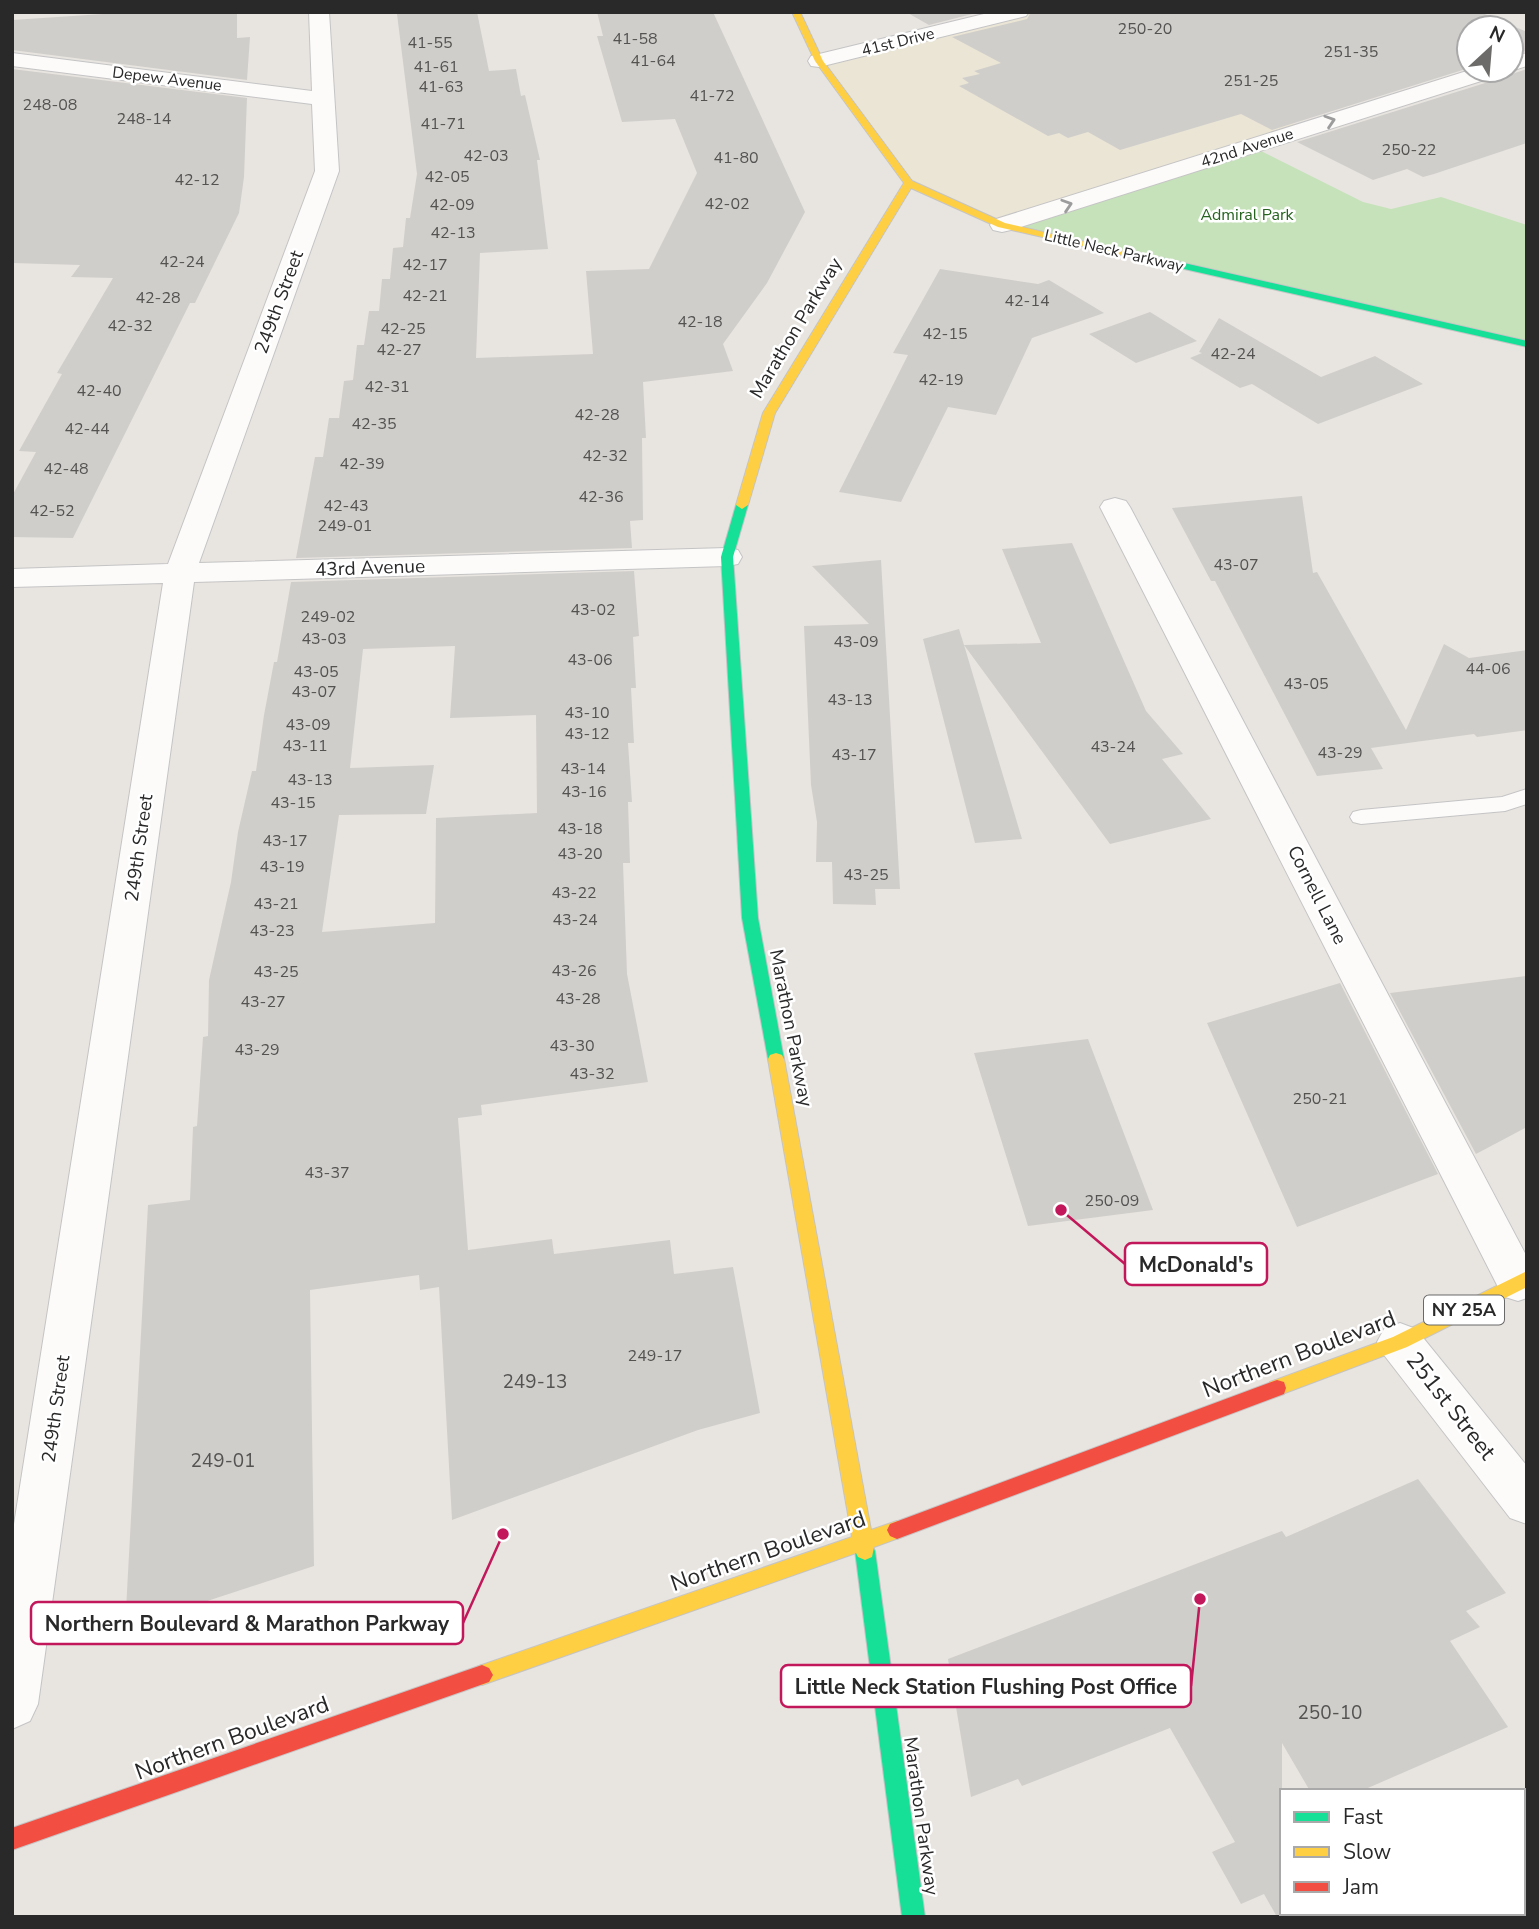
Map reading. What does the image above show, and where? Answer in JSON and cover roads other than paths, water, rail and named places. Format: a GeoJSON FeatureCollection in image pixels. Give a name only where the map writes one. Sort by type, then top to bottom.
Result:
{"type":"FeatureCollection","features":[{"type":"Feature","properties":{"kind":"street","name":"249th Street"},"geometry":{"type":"LineString","coordinates":[[12,1704],[23,1559],[180,573],[327,171],[319,12]]}},
{"type":"Feature","properties":{"kind":"street","name":"Little Neck Parkway"},"geometry":{"type":"LineString","coordinates":[[796,12],[819,61],[909,183],[1002,225],[1527,344]]}},
{"type":"Feature","properties":{"kind":"street","name":"41st Drive"},"geometry":{"type":"LineString","coordinates":[[819,61],[1019,12]]}},
{"type":"Feature","properties":{"kind":"street","name":"Depew Avenue"},"geometry":{"type":"LineString","coordinates":[[12,59],[323,99]]}},
{"type":"Feature","properties":{"kind":"street","name":"42nd Avenue"},"geometry":{"type":"LineString","coordinates":[[1002,225],[1455,82]]}},
{"type":"Feature","properties":{"kind":"street","name":"Marathon Parkway"},"geometry":{"type":"LineString","coordinates":[[909,183],[769,413],[727,557],[750,918],[864,1542],[914,1917]]}},
{"type":"Feature","properties":{"kind":"street","name":"Cornell Lane"},"geometry":{"type":"LineString","coordinates":[[1115,507],[1522,1281]]}},
{"type":"Feature","properties":{"kind":"street","name":"43rd Avenue"},"geometry":{"type":"LineString","coordinates":[[12,578],[727,557]]}},
{"type":"Feature","properties":{"kind":"street","name":"Northern Boulevard"},"geometry":{"type":"LineString","coordinates":[[12,1839],[864,1542],[1400,1342],[1522,1281]]}},
{"type":"Feature","properties":{"kind":"street","name":"251st Street"},"geometry":{"type":"LineString","coordinates":[[1400,1342],[1527,1503]]}},
{"type":"Feature","properties":{"kind":"lane"},"geometry":{"type":"LineString","coordinates":[[1361,817],[1505,804],[1527,796]]}},
{"type":"Feature","properties":{"kind":"place","name":"McDonald's"},"geometry":{"type":"Point","coordinates":[1061,1210]}},
{"type":"Feature","properties":{"kind":"place","name":"Northern Boulevard & Marathon Parkway"},"geometry":{"type":"Point","coordinates":[503,1534]}},
{"type":"Feature","properties":{"kind":"place","name":"Little Neck Station Flushing Post Office"},"geometry":{"type":"Point","coordinates":[1200,1599]}},
{"type":"Feature","properties":{"kind":"park label","name":"Admiral Park"},"geometry":{"type":"Point","coordinates":[1247,215]}}]}
